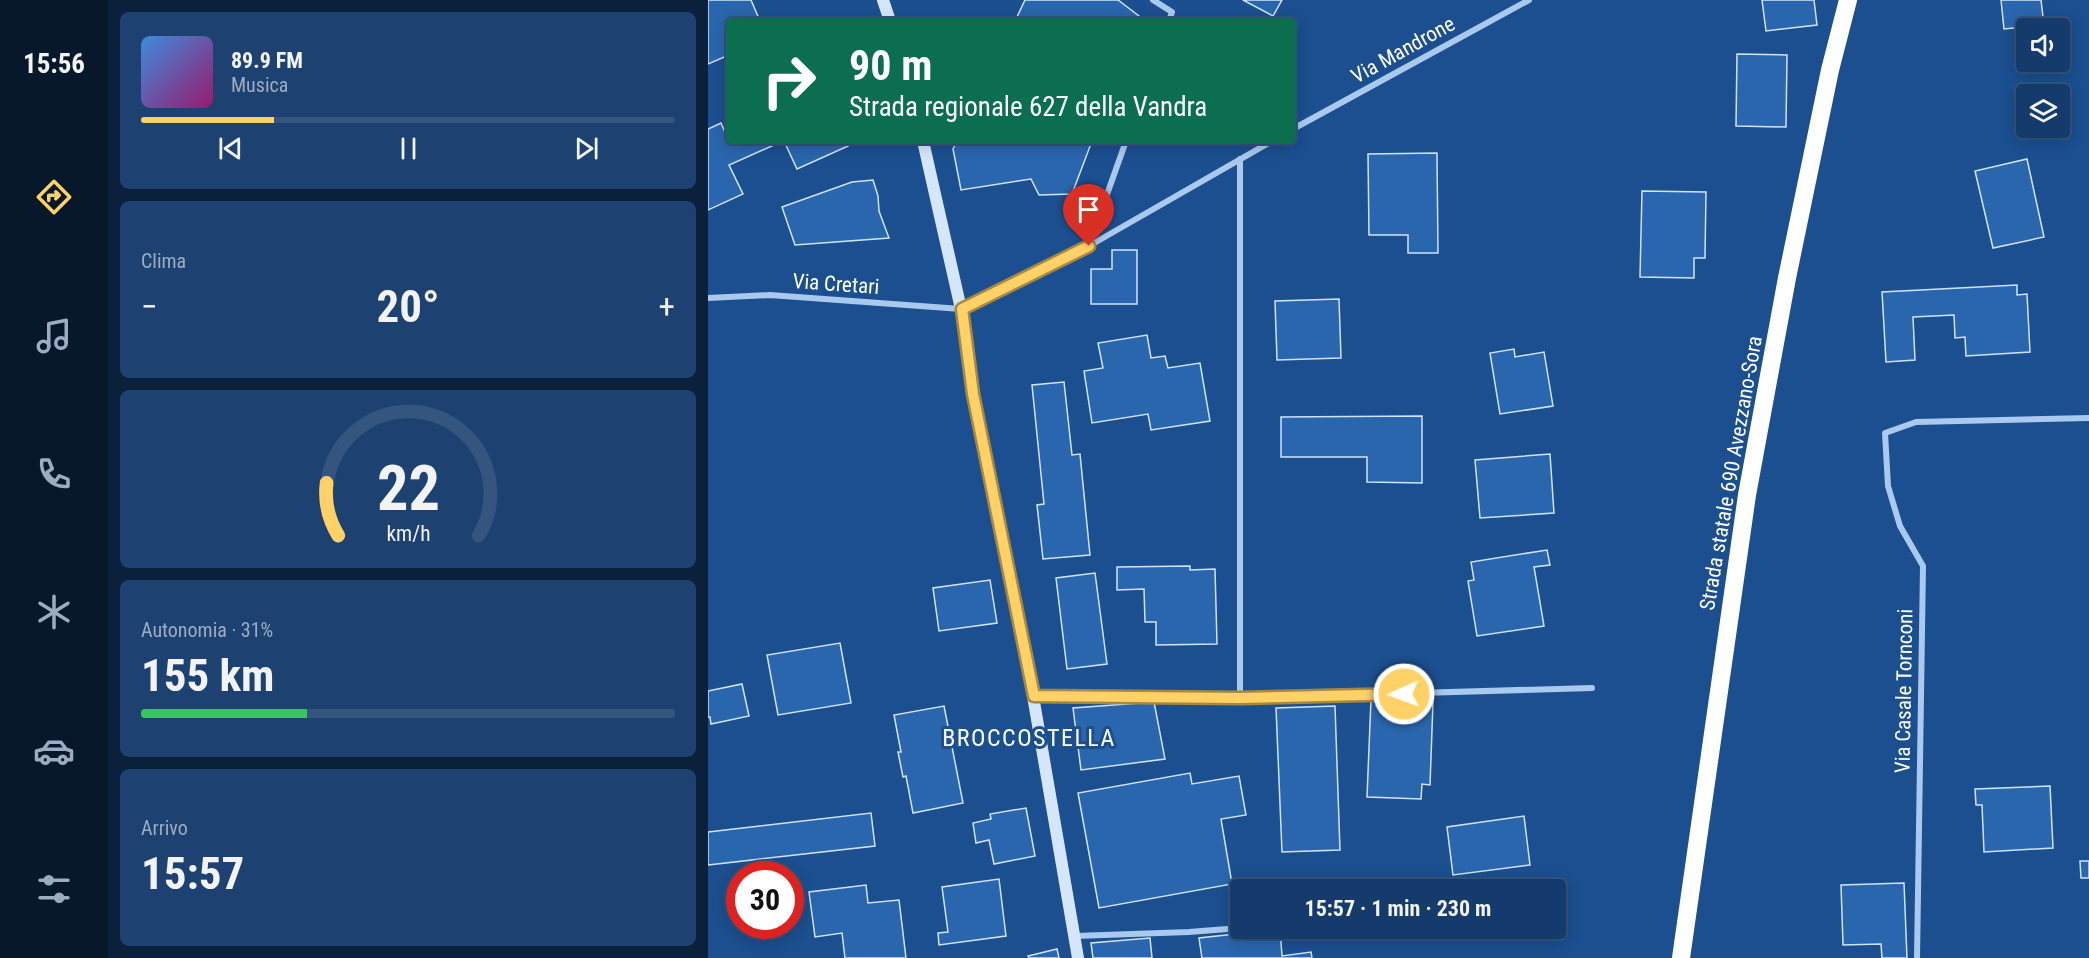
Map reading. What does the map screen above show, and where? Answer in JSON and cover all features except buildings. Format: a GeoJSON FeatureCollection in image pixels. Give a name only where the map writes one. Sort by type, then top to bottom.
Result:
{"type":"FeatureCollection","features":[{"type":"Feature","properties":{"kind":"highway","name":"Strada statale 690 Avezzano-Sora"},"geometry":{"type":"LineString","coordinates":[[1681,958],[1747,495],[1789,266],[1830,70],[1848,0]]}},
{"type":"Feature","properties":{"kind":"main road"},"geometry":{"type":"LineString","coordinates":[[883,0],[889,18]]}},
{"type":"Feature","properties":{"kind":"main road"},"geometry":{"type":"LineString","coordinates":[[924,144],[962,309],[973,394],[1034,696],[1078,958]]}},
{"type":"Feature","properties":{"kind":"street"},"geometry":{"type":"LineString","coordinates":[[1153,0],[1172,12],[1170,18]]}},
{"type":"Feature","properties":{"kind":"street","name":"Via Mandrone"},"geometry":{"type":"LineString","coordinates":[[1296,127],[1529,0]]}},
{"type":"Feature","properties":{"kind":"street"},"geometry":{"type":"LineString","coordinates":[[1089,246],[1125,144]]}},
{"type":"Feature","properties":{"kind":"street"},"geometry":{"type":"LineString","coordinates":[[962,309],[1089,246],[1267,144]]}},
{"type":"Feature","properties":{"kind":"street"},"geometry":{"type":"LineString","coordinates":[[1240,159],[1240,698]]}},
{"type":"Feature","properties":{"kind":"street","name":"Via Cretari"},"geometry":{"type":"LineString","coordinates":[[708,298],[770,295],[962,309]]}},
{"type":"Feature","properties":{"kind":"street","name":"Via Casale Tornconi"},"geometry":{"type":"LineString","coordinates":[[1917,958],[1923,566],[1900,526],[1888,486],[1885,433],[1916,423],[2089,418]]}},
{"type":"Feature","properties":{"kind":"street"},"geometry":{"type":"LineString","coordinates":[[1034,696],[1240,698],[1592,688]]}},
{"type":"Feature","properties":{"kind":"street"},"geometry":{"type":"LineString","coordinates":[[1074,936],[1230,929]]}},
{"type":"Feature","properties":{"kind":"district","name":"BROCCOSTELLA"},"geometry":{"type":"Point","coordinates":[1029,738]}},
{"type":"Feature","properties":{"kind":"route"},"geometry":{"type":"LineString","coordinates":[[1089,246],[962,309],[973,394],[1034,696],[1240,698],[1404,694]]}}]}
